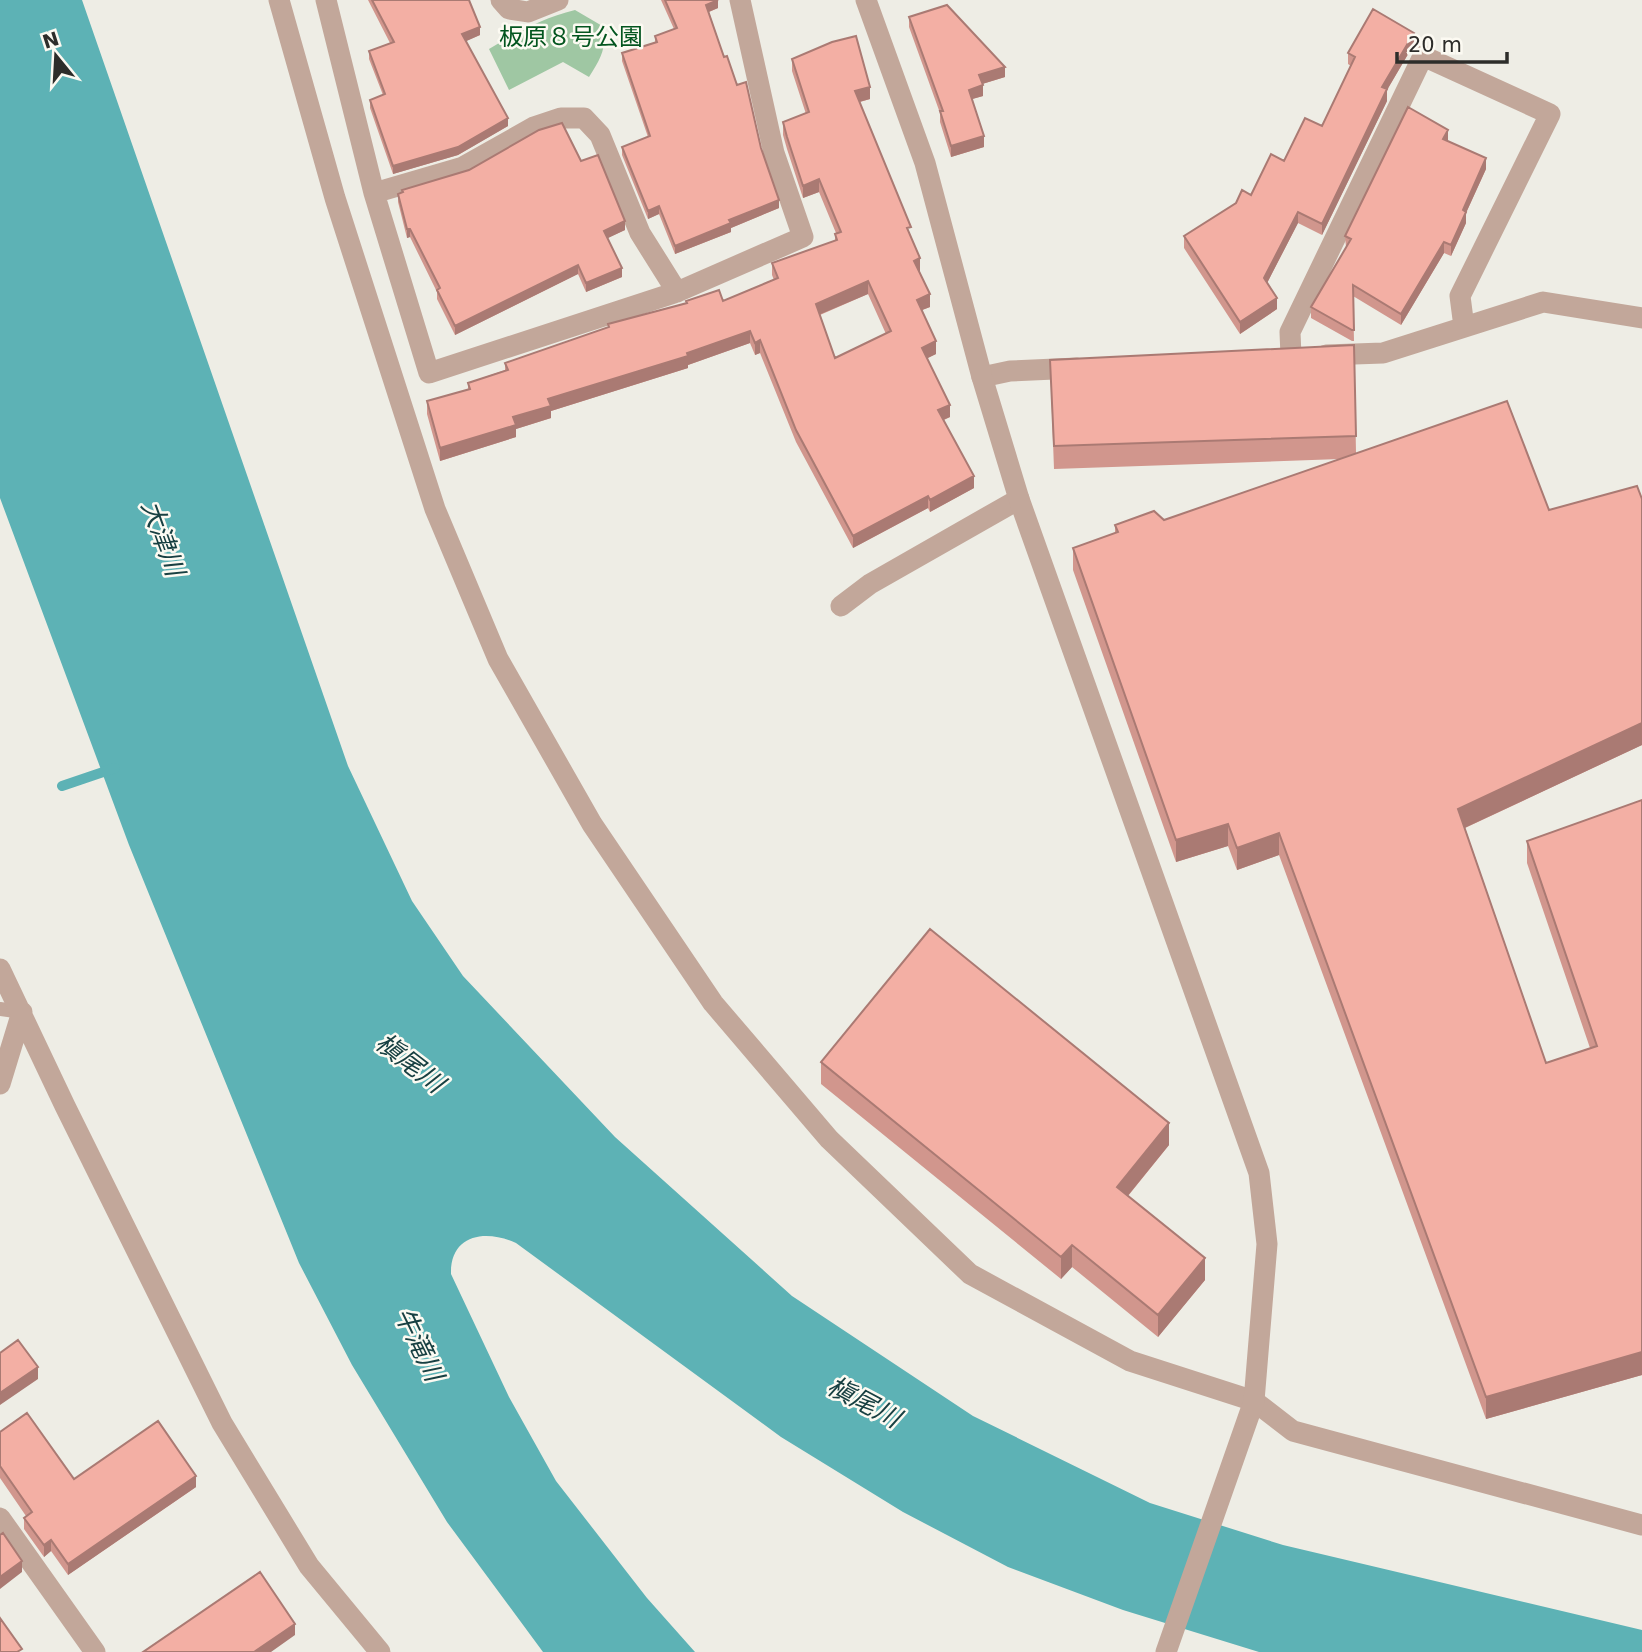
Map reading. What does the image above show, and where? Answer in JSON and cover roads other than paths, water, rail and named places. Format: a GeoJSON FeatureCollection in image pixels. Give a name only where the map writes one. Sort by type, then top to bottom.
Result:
{"type":"FeatureCollection","features":[{"type":"Feature","properties":{"kind":"street"},"geometry":{"type":"LineString","coordinates":[[279,0],[335,198],[435,509],[498,659],[592,824],[713,1003],[829,1139],[970,1274],[1130,1361],[1254,1401],[1293,1431],[1642,1525]]}},
{"type":"Feature","properties":{"kind":"street"},"geometry":{"type":"LineString","coordinates":[[326,0],[374,193],[429,373],[677,292],[803,237],[774,153],[740,0]]}},
{"type":"Feature","properties":{"kind":"street"},"geometry":{"type":"LineString","coordinates":[[501,0],[509,9],[528,12],[558,0]]}},
{"type":"Feature","properties":{"kind":"street"},"geometry":{"type":"LineString","coordinates":[[866,0],[925,163],[982,377],[1019,499],[1259,1173],[1267,1244],[1254,1401],[1166,1652]]}},
{"type":"Feature","properties":{"kind":"street"},"geometry":{"type":"LineString","coordinates":[[1291,356],[1290,332],[1423,56],[1550,114],[1460,296],[1464,327]]}},
{"type":"Feature","properties":{"kind":"street"},"geometry":{"type":"LineString","coordinates":[[374,193],[463,167],[534,127],[561,117],[584,118],[600,135],[640,233],[677,292]]}},
{"type":"Feature","properties":{"kind":"street"},"geometry":{"type":"LineString","coordinates":[[1264,358],[1384,353],[1543,302],[1642,318]]}},
{"type":"Feature","properties":{"kind":"street"},"geometry":{"type":"LineString","coordinates":[[982,377],[1010,371],[1104,366]]}},
{"type":"Feature","properties":{"kind":"street"},"geometry":{"type":"LineString","coordinates":[[841,606],[870,584],[1019,499]]}},
{"type":"Feature","properties":{"kind":"street"},"geometry":{"type":"LineString","coordinates":[[0,969],[222,1423],[309,1566],[380,1652]]}},
{"type":"Feature","properties":{"kind":"street"},"geometry":{"type":"LineString","coordinates":[[0,1084],[22,1012]]}},
{"type":"Feature","properties":{"kind":"street"},"geometry":{"type":"LineString","coordinates":[[0,1518],[95,1652]]}},
{"type":"Feature","properties":{"kind":"lane"},"geometry":{"type":"LineString","coordinates":[[0,1009],[22,1012]]}},
{"type":"Feature","properties":{"kind":"water"},"geometry":{"type":"Polygon","coordinates":[[[0,0],[82,0],[348,766],[412,901],[463,976],[615,1137],[792,1296],[973,1416],[1150,1503],[1283,1545],[1642,1630],[1642,1652],[1259,1652],[1123,1610],[1008,1567],[903,1512],[781,1437],[516,1243],[493,1236],[482,1236],[463,1243],[457,1250],[452,1261],[451,1274],[509,1397],[556,1481],[647,1598],[695,1652],[543,1652],[447,1522],[352,1365],[299,1263],[129,845],[0,498],[0,0]]]}},
{"type":"Feature","properties":{"kind":"waterway"},"geometry":{"type":"LineString","coordinates":[[62,786],[115,768]]}},
{"type":"Feature","properties":{"kind":"park label","name":"板原８号公園"},"geometry":{"type":"Point","coordinates":[571,37]}},
{"type":"Feature","properties":{"kind":"water label","name":"大津川"},"geometry":{"type":"Point","coordinates":[163,538]}},
{"type":"Feature","properties":{"kind":"water label","name":"槇尾川"},"geometry":{"type":"Point","coordinates":[410,1063]}},
{"type":"Feature","properties":{"kind":"water label","name":"牛滝川"},"geometry":{"type":"Point","coordinates":[419,1344]}},
{"type":"Feature","properties":{"kind":"water label","name":"槇尾川"},"geometry":{"type":"Point","coordinates":[864,1402]}}]}
